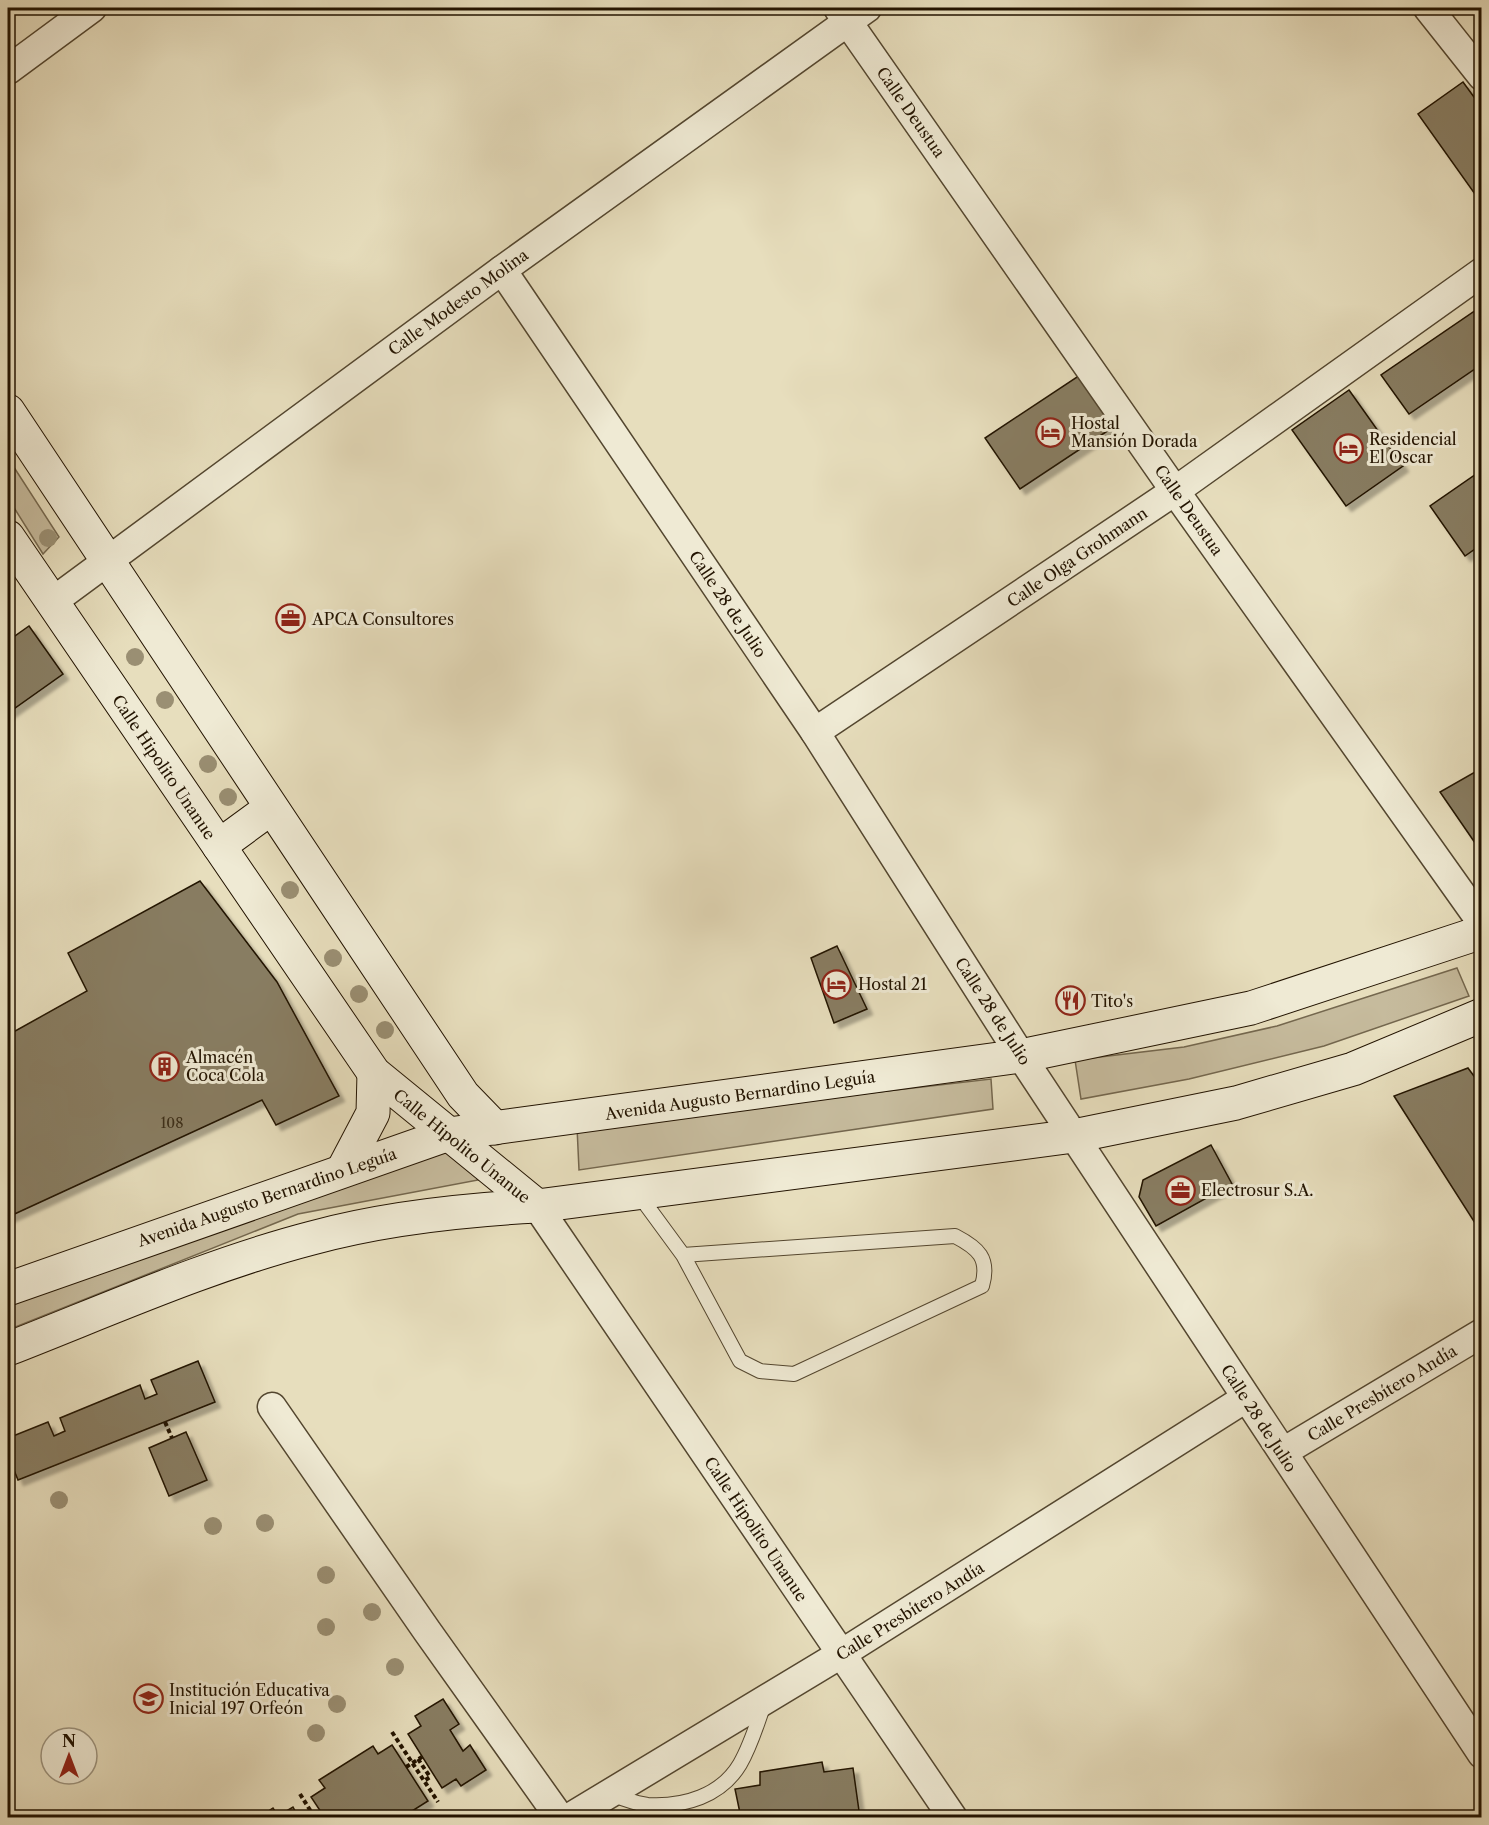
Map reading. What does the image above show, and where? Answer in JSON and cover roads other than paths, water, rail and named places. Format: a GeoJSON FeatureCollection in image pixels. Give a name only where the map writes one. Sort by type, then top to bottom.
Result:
{"type":"FeatureCollection","features":[{"type":"Feature","properties":{"kind":"main road"},"geometry":{"type":"LineString","coordinates":[[8,411],[463,1095],[495,1128]]}},
{"type":"Feature","properties":{"kind":"main road","name":"Calle Hipolito Unanue"},"geometry":{"type":"LineString","coordinates":[[8,537],[374,1073],[537,1206]]}},
{"type":"Feature","properties":{"kind":"main road"},"geometry":{"type":"LineString","coordinates":[[219,846],[271,807]]}},
{"type":"Feature","properties":{"kind":"main road","name":"Avenida Augusto Bernardino Leguía"},"geometry":{"type":"LineString","coordinates":[[8,1289],[449,1134],[1021,1056],[1251,1008],[1482,932]]}},
{"type":"Feature","properties":{"kind":"main road"},"geometry":{"type":"LineString","coordinates":[[8,1349],[199,1274],[310,1238],[363,1226],[478,1209],[537,1206],[1074,1136],[1247,1100],[1353,1069],[1482,1015]]}},
{"type":"Feature","properties":{"kind":"main road"},"geometry":{"type":"LineString","coordinates":[[343,1170],[373,1113],[374,1073]]}},
{"type":"Feature","properties":{"kind":"street"},"geometry":{"type":"LineString","coordinates":[[8,70],[92,8]]}},
{"type":"Feature","properties":{"kind":"street"},"geometry":{"type":"LineString","coordinates":[[1428,8],[1482,76]]}},
{"type":"Feature","properties":{"kind":"street","name":"Calle Modesto Molina"},"geometry":{"type":"LineString","coordinates":[[52,602],[851,12]]}},
{"type":"Feature","properties":{"kind":"street","name":"Calle Deustua"},"geometry":{"type":"LineString","coordinates":[[851,12],[1175,491],[1482,922]]}},
{"type":"Feature","properties":{"kind":"street","name":"Calle 28 de Julio"},"geometry":{"type":"LineString","coordinates":[[502,270],[815,732],[1021,1056],[1482,1754]]}},
{"type":"Feature","properties":{"kind":"street","name":"Calle Olga Grohmann"},"geometry":{"type":"LineString","coordinates":[[815,732],[1175,491],[1482,272]]}},
{"type":"Feature","properties":{"kind":"street","name":"Calle Hipolito Unanue"},"geometry":{"type":"LineString","coordinates":[[537,1206],[953,1818]]}},
{"type":"Feature","properties":{"kind":"street","name":"Calle Presbítero Andía"},"geometry":{"type":"LineString","coordinates":[[1282,1452],[1482,1333]]}},
{"type":"Feature","properties":{"kind":"street","name":"Calle Presbítero Andía"},"geometry":{"type":"LineString","coordinates":[[569,1818],[841,1654],[1246,1398]]}},
{"type":"Feature","properties":{"kind":"street"},"geometry":{"type":"LineString","coordinates":[[272,1407],[426,1631],[560,1818]]}},
{"type":"Feature","properties":{"kind":"lane"},"geometry":{"type":"LineString","coordinates":[[638,1193],[683,1255],[740,1361],[760,1371],[794,1374],[982,1286],[986,1271],[976,1247],[955,1236],[683,1255]]}},
{"type":"Feature","properties":{"kind":"lane"},"geometry":{"type":"LineString","coordinates":[[607,1793],[646,1805],[679,1804],[702,1798],[729,1779],[740,1765],[766,1698]]}},
{"type":"Feature","properties":{"kind":"place","name":"Hostal Mansión Dorada"},"geometry":{"type":"Point","coordinates":[1050,432]}},
{"type":"Feature","properties":{"kind":"place","name":"Residencial El Oscar"},"geometry":{"type":"Point","coordinates":[1348,448]}},
{"type":"Feature","properties":{"kind":"place","name":"APCA Consultores"},"geometry":{"type":"Point","coordinates":[291,619]}},
{"type":"Feature","properties":{"kind":"place","name":"Hostal 21"},"geometry":{"type":"Point","coordinates":[837,984]}},
{"type":"Feature","properties":{"kind":"place","name":"Tito's"},"geometry":{"type":"Point","coordinates":[1070,1001]}},
{"type":"Feature","properties":{"kind":"place","name":"Almacén Coca Cola"},"geometry":{"type":"Point","coordinates":[165,1066]}},
{"type":"Feature","properties":{"kind":"place","name":"Electrosur S.A."},"geometry":{"type":"Point","coordinates":[1180,1190]}},
{"type":"Feature","properties":{"kind":"place","name":"Institución Educativa Inicial 197 Orfeón"},"geometry":{"type":"Point","coordinates":[148,1699]}}]}
